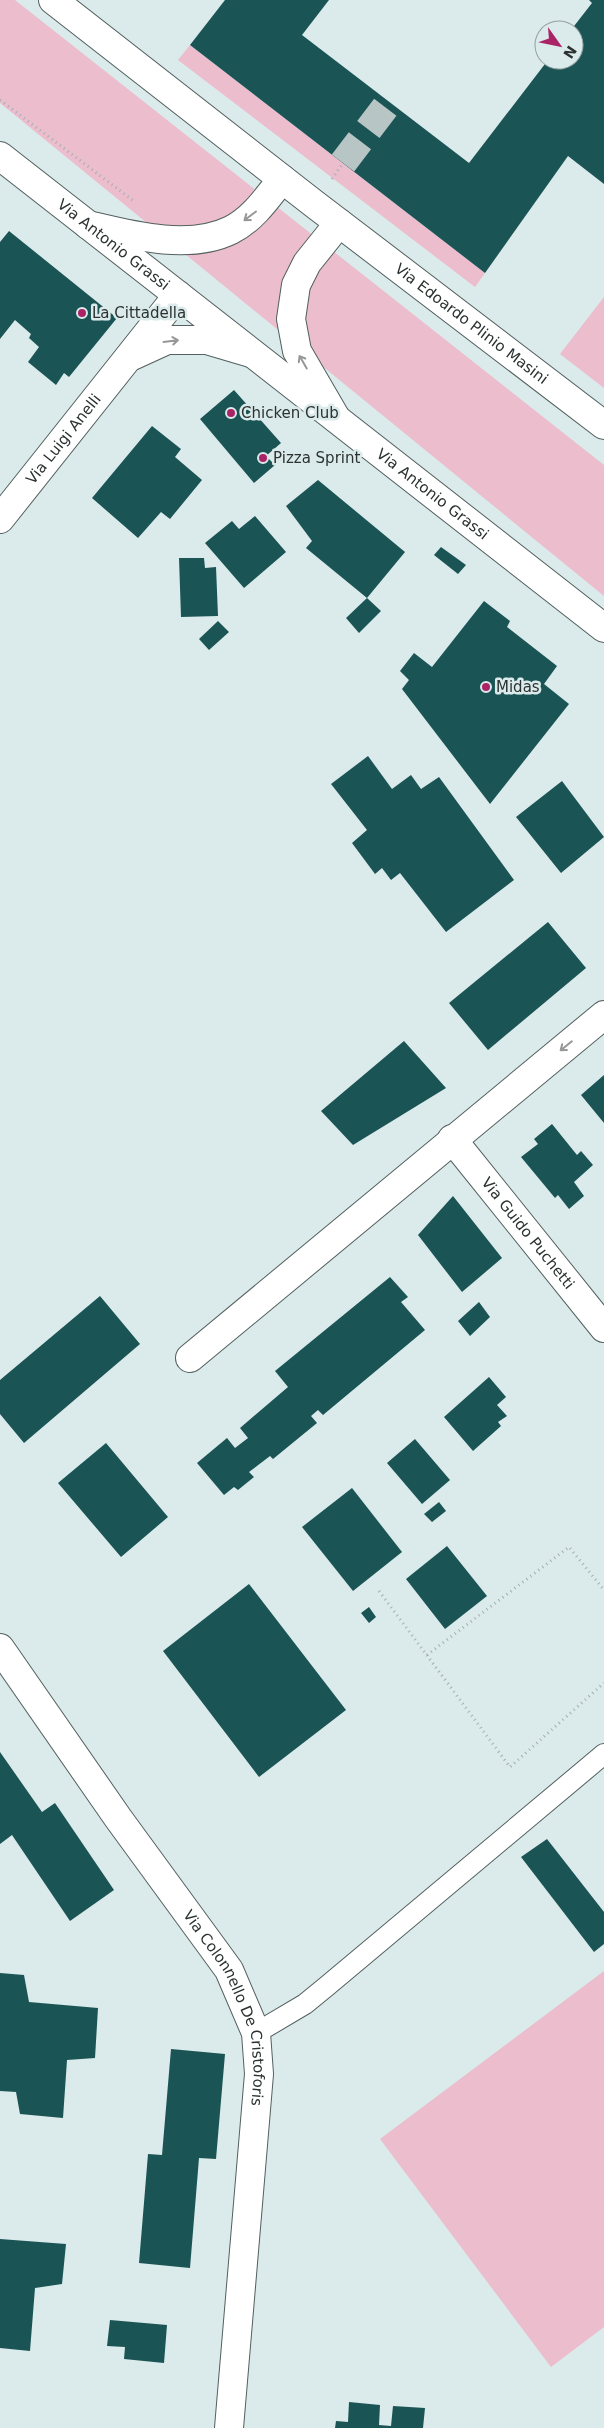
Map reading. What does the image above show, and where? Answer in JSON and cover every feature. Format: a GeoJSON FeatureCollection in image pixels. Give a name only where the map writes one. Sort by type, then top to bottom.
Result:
{"type":"FeatureCollection","features":[{"type":"Feature","properties":{"kind":"street","name":"Via Edoardo Plinio Masini"},"geometry":{"type":"LineString","coordinates":[[53,0],[282,179],[604,425]]}},
{"type":"Feature","properties":{"kind":"street","name":"Via Antonio Grassi"},"geometry":{"type":"LineString","coordinates":[[0,156],[604,628]]}},
{"type":"Feature","properties":{"kind":"street"},"geometry":{"type":"LineString","coordinates":[[88,225],[145,239],[198,240],[230,230],[256,212],[282,179]]}},
{"type":"Feature","properties":{"kind":"street"},"geometry":{"type":"LineString","coordinates":[[336,419],[297,350],[291,319],[296,284],[307,263],[340,223]]}},
{"type":"Feature","properties":{"kind":"street","name":"Via Luigi Anelli"},"geometry":{"type":"LineString","coordinates":[[0,519],[126,358],[178,295]]}},
{"type":"Feature","properties":{"kind":"street","name":"Via Luigi Anelli"},"geometry":{"type":"LineString","coordinates":[[126,358],[167,340],[208,340],[255,354]]}},
{"type":"Feature","properties":{"kind":"street"},"geometry":{"type":"LineString","coordinates":[[190,1358],[604,1015]]}},
{"type":"Feature","properties":{"kind":"street","name":"Via Guido Puchetti"},"geometry":{"type":"LineString","coordinates":[[452,1139],[604,1328]]}},
{"type":"Feature","properties":{"kind":"street","name":"Via Colonnello De Cristoforis"},"geometry":{"type":"LineString","coordinates":[[0,1648],[118,1818],[229,1970],[256,2033],[259,2074],[229,2428]]}},
{"type":"Feature","properties":{"kind":"lane"},"geometry":{"type":"LineString","coordinates":[[256,2033],[305,2004],[604,1754]]}},
{"type":"Feature","properties":{"kind":"path"},"geometry":{"type":"LineString","coordinates":[[0,100],[138,204]]}},
{"type":"Feature","properties":{"kind":"path"},"geometry":{"type":"LineString","coordinates":[[332,178],[342,163]]}},
{"type":"Feature","properties":{"kind":"path"},"geometry":{"type":"LineString","coordinates":[[426,1655],[569,1547],[604,1590]]}},
{"type":"Feature","properties":{"kind":"path"},"geometry":{"type":"LineString","coordinates":[[379,1591],[510,1767],[604,1684]]}},
{"type":"Feature","properties":{"kind":"shaded area"},"geometry":{"type":"Polygon","coordinates":[[[0,0],[15,0],[604,465],[604,596],[0,103],[0,0]]]}},
{"type":"Feature","properties":{"kind":"shaded area"},"geometry":{"type":"Polygon","coordinates":[[[190,45],[485,273],[475,287],[178,60],[190,45]]]}},
{"type":"Feature","properties":{"kind":"shaded area"},"geometry":{"type":"Polygon","coordinates":[[[604,297],[604,388],[560,354],[604,297]]]}},
{"type":"Feature","properties":{"kind":"shaded area"},"geometry":{"type":"Polygon","coordinates":[[[604,1971],[604,2327],[551,2367],[380,2139],[604,1971]]]}},
{"type":"Feature","properties":{"kind":"building"},"geometry":{"type":"Polygon","coordinates":[[[225,0],[329,0],[302,35],[469,163],[540,70],[584,70],[584,20],[579,20],[592,3],[589,0],[604,0],[604,184],[568,156],[485,273],[190,45],[225,0]]]}},
{"type":"Feature","properties":{"kind":"building"},"geometry":{"type":"Polygon","coordinates":[[[9,231],[117,318],[69,377],[64,373],[56,385],[28,362],[39,347],[29,338],[31,334],[15,320],[0,339],[0,242],[9,231]]]}},
{"type":"Feature","properties":{"kind":"building"},"geometry":{"type":"Polygon","coordinates":[[[234,390],[281,443],[266,456],[275,465],[254,483],[200,419],[234,390]]]}},
{"type":"Feature","properties":{"kind":"building"},"geometry":{"type":"Polygon","coordinates":[[[152,426],[181,449],[175,457],[202,480],[170,519],[161,512],[138,538],[92,498],[152,426]]]}},
{"type":"Feature","properties":{"kind":"building"},"geometry":{"type":"Polygon","coordinates":[[[318,480],[405,552],[367,598],[306,548],[312,541],[286,506],[318,480]]]}},
{"type":"Feature","properties":{"kind":"building"},"geometry":{"type":"Polygon","coordinates":[[[255,516],[286,552],[244,588],[205,543],[232,521],[239,529],[255,516]]]}},
{"type":"Feature","properties":{"kind":"building"},"geometry":{"type":"Polygon","coordinates":[[[441,547],[466,565],[458,574],[434,555],[441,547]]]}},
{"type":"Feature","properties":{"kind":"building"},"geometry":{"type":"Polygon","coordinates":[[[179,558],[204,558],[205,568],[216,567],[218,616],[181,617],[179,558]]]}},
{"type":"Feature","properties":{"kind":"building"},"geometry":{"type":"Polygon","coordinates":[[[367,598],[381,611],[359,633],[346,618],[367,598]]]}},
{"type":"Feature","properties":{"kind":"building"},"geometry":{"type":"Polygon","coordinates":[[[484,601],[510,621],[507,627],[557,666],[544,684],[569,704],[490,804],[402,689],[409,680],[400,671],[414,653],[432,667],[484,601]]]}},
{"type":"Feature","properties":{"kind":"building"},"geometry":{"type":"Polygon","coordinates":[[[218,621],[229,632],[209,650],[199,639],[218,621]]]}},
{"type":"Feature","properties":{"kind":"building"},"geometry":{"type":"Polygon","coordinates":[[[368,756],[392,789],[411,775],[421,789],[439,777],[514,880],[446,932],[400,873],[391,880],[382,868],[375,874],[352,843],[367,830],[331,784],[368,756]]]}},
{"type":"Feature","properties":{"kind":"building"},"geometry":{"type":"Polygon","coordinates":[[[562,781],[604,837],[561,873],[516,817],[562,781]]]}},
{"type":"Feature","properties":{"kind":"building"},"geometry":{"type":"Polygon","coordinates":[[[548,922],[586,968],[488,1050],[449,1003],[548,922]]]}},
{"type":"Feature","properties":{"kind":"building"},"geometry":{"type":"Polygon","coordinates":[[[404,1041],[446,1088],[353,1145],[321,1111],[404,1041]]]}},
{"type":"Feature","properties":{"kind":"building"},"geometry":{"type":"Polygon","coordinates":[[[604,1075],[604,1123],[581,1095],[604,1075]]]}},
{"type":"Feature","properties":{"kind":"building"},"geometry":{"type":"Polygon","coordinates":[[[552,1124],[577,1155],[581,1151],[593,1165],[574,1182],[584,1196],[569,1209],[558,1195],[555,1198],[521,1157],[538,1144],[534,1139],[552,1124]]]}},
{"type":"Feature","properties":{"kind":"building"},"geometry":{"type":"Polygon","coordinates":[[[453,1196],[502,1258],[462,1292],[418,1235],[453,1196]]]}},
{"type":"Feature","properties":{"kind":"building"},"geometry":{"type":"Polygon","coordinates":[[[390,1277],[408,1297],[401,1302],[425,1330],[323,1415],[318,1410],[311,1416],[317,1423],[273,1459],[270,1456],[249,1472],[254,1477],[238,1490],[234,1487],[224,1495],[197,1463],[227,1438],[235,1448],[248,1438],[240,1428],[288,1387],[275,1371],[390,1277]]]}},
{"type":"Feature","properties":{"kind":"building"},"geometry":{"type":"Polygon","coordinates":[[[100,1296],[140,1344],[24,1443],[0,1414],[0,1380],[100,1296]]]}},
{"type":"Feature","properties":{"kind":"building"},"geometry":{"type":"Polygon","coordinates":[[[479,1302],[490,1317],[470,1336],[458,1321],[479,1302]]]}},
{"type":"Feature","properties":{"kind":"building"},"geometry":{"type":"Polygon","coordinates":[[[489,1377],[506,1397],[497,1405],[507,1416],[498,1422],[501,1426],[473,1451],[444,1417],[489,1377]]]}},
{"type":"Feature","properties":{"kind":"building"},"geometry":{"type":"Polygon","coordinates":[[[415,1439],[450,1480],[422,1504],[387,1463],[415,1439]]]}},
{"type":"Feature","properties":{"kind":"building"},"geometry":{"type":"Polygon","coordinates":[[[106,1443],[168,1517],[121,1557],[58,1483],[106,1443]]]}},
{"type":"Feature","properties":{"kind":"building"},"geometry":{"type":"Polygon","coordinates":[[[352,1488],[402,1552],[353,1591],[302,1527],[352,1488]]]}},
{"type":"Feature","properties":{"kind":"building"},"geometry":{"type":"Polygon","coordinates":[[[439,1502],[446,1511],[432,1522],[424,1514],[439,1502]]]}},
{"type":"Feature","properties":{"kind":"building"},"geometry":{"type":"Polygon","coordinates":[[[447,1546],[487,1596],[445,1629],[406,1579],[447,1546]]]}},
{"type":"Feature","properties":{"kind":"building"},"geometry":{"type":"Polygon","coordinates":[[[249,1584],[346,1710],[259,1777],[163,1651],[249,1584]]]}},
{"type":"Feature","properties":{"kind":"building"},"geometry":{"type":"Polygon","coordinates":[[[369,1607],[376,1617],[369,1623],[361,1613],[369,1607]]]}},
{"type":"Feature","properties":{"kind":"building"},"geometry":{"type":"Polygon","coordinates":[[[0,1752],[42,1812],[55,1803],[114,1890],[70,1921],[12,1835],[0,1844],[0,1752]]]}},
{"type":"Feature","properties":{"kind":"building"},"geometry":{"type":"Polygon","coordinates":[[[547,1839],[604,1912],[604,1944],[594,1952],[521,1857],[547,1839]]]}},
{"type":"Feature","properties":{"kind":"building"},"geometry":{"type":"Polygon","coordinates":[[[0,1973],[24,1975],[29,2002],[98,2008],[95,2058],[67,2060],[63,2118],[20,2114],[16,2092],[0,2091],[0,1973]]]}},
{"type":"Feature","properties":{"kind":"building"},"geometry":{"type":"Polygon","coordinates":[[[171,2049],[225,2054],[216,2159],[199,2158],[190,2268],[139,2263],[148,2154],[162,2155],[171,2049]]]}},
{"type":"Feature","properties":{"kind":"building"},"geometry":{"type":"Polygon","coordinates":[[[0,2239],[66,2244],[62,2284],[35,2288],[30,2351],[0,2348],[0,2239]]]}},
{"type":"Feature","properties":{"kind":"building"},"geometry":{"type":"Polygon","coordinates":[[[110,2320],[167,2325],[164,2363],[124,2359],[125,2347],[107,2346],[110,2320]]]}},
{"type":"Feature","properties":{"kind":"building"},"geometry":{"type":"Polygon","coordinates":[[[349,2402],[380,2405],[379,2425],[391,2426],[393,2406],[425,2408],[423,2428],[335,2428],[336,2421],[348,2422],[349,2402]]]}},
{"type":"Feature","properties":{"kind":"tunnel"},"geometry":{"type":"LineString","coordinates":[[343,163],[390,101]]}},
{"type":"Feature","properties":{"kind":"place","name":"La Cittadella"},"geometry":{"type":"Point","coordinates":[82,313]}},
{"type":"Feature","properties":{"kind":"place","name":"Chicken Club"},"geometry":{"type":"Point","coordinates":[231,413]}},
{"type":"Feature","properties":{"kind":"place","name":"Pizza Sprint"},"geometry":{"type":"Point","coordinates":[263,458]}},
{"type":"Feature","properties":{"kind":"place","name":"Midas"},"geometry":{"type":"Point","coordinates":[486,687]}}]}
